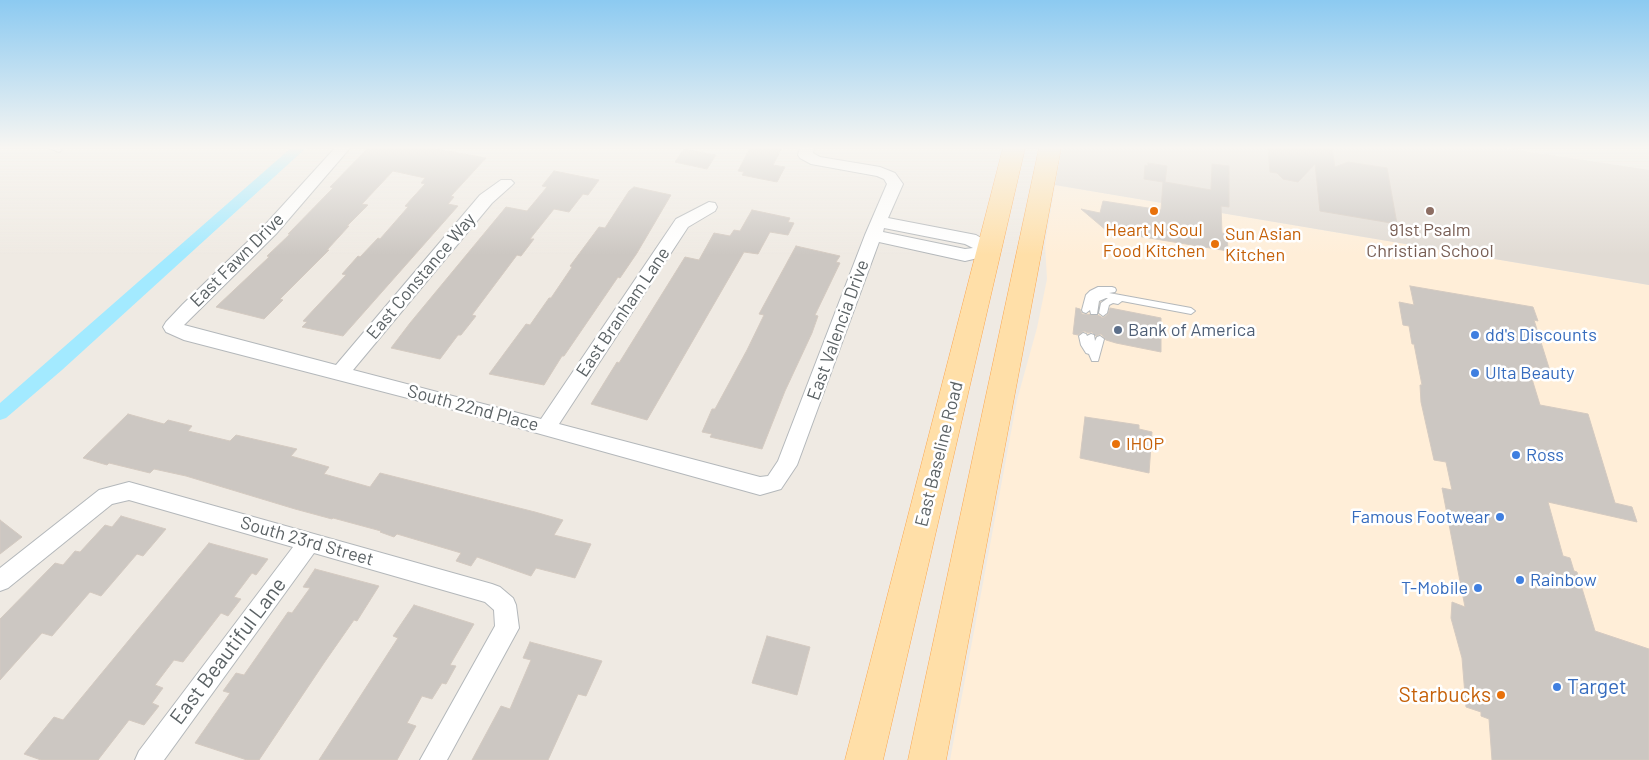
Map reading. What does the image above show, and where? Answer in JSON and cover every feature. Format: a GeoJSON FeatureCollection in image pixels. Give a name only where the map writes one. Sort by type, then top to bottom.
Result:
{"type":"FeatureCollection","features":[{"type":"Feature","properties":{"kind":"main road","name":"East Baseline Road"},"geometry":{"type":"LineString","coordinates":[[864,760],[1005,183]]}},
{"type":"Feature","properties":{"kind":"main road"},"geometry":{"type":"LineString","coordinates":[[927,760],[1043,183]]}},
{"type":"Feature","properties":{"kind":"main road"},"geometry":{"type":"LineString","coordinates":[[989,250],[1028,257]]}},
{"type":"Feature","properties":{"kind":"street","name":"East Fawn Drive"},"geometry":{"type":"LineString","coordinates":[[172,327],[188,308],[270,230],[311,183]]}},
{"type":"Feature","properties":{"kind":"street","name":"East Constance Way"},"geometry":{"type":"LineString","coordinates":[[340,373],[486,199],[505,183]]}},
{"type":"Feature","properties":{"kind":"street","name":"East Valencia Drive"},"geometry":{"type":"LineString","coordinates":[[774,483],[787,465],[876,228],[895,183]]}},
{"type":"Feature","properties":{"kind":"street","name":"East Branham Lane"},"geometry":{"type":"LineString","coordinates":[[546,427],[682,223],[708,207]]}},
{"type":"Feature","properties":{"kind":"street"},"geometry":{"type":"LineString","coordinates":[[876,228],[932,231],[970,239],[989,250]]}},
{"type":"Feature","properties":{"kind":"street"},"geometry":{"type":"LineString","coordinates":[[876,228],[926,248],[965,255],[989,250]]}},
{"type":"Feature","properties":{"kind":"street","name":"South 22nd Place"},"geometry":{"type":"LineString","coordinates":[[172,327],[184,333],[546,427],[760,486],[774,483]]}},
{"type":"Feature","properties":{"kind":"street","name":"South 23rd Street"},"geometry":{"type":"LineString","coordinates":[[106,496],[129,491],[492,594],[505,605]]}},
{"type":"Feature","properties":{"kind":"street"},"geometry":{"type":"LineString","coordinates":[[0,581],[81,518],[106,496]]}},
{"type":"Feature","properties":{"kind":"street","name":"East Beautiful Lane"},"geometry":{"type":"LineString","coordinates":[[148,760],[309,542]]}},
{"type":"Feature","properties":{"kind":"street"},"geometry":{"type":"LineString","coordinates":[[432,760],[507,628],[505,605]]}},
{"type":"Feature","properties":{"kind":"lane"},"geometry":{"type":"LineString","coordinates":[[926,248],[932,231]]}},
{"type":"Feature","properties":{"kind":"lane"},"geometry":{"type":"LineString","coordinates":[[1167,306],[1152,298],[1120,292],[1098,290],[1089,297],[1094,312],[1112,300],[1154,307],[1167,306],[1191,311]]}},
{"type":"Feature","properties":{"kind":"lane"},"geometry":{"type":"LineString","coordinates":[[1091,337],[1094,357],[1085,345],[1091,337]]}},
{"type":"Feature","properties":{"kind":"shaded area","name":"91st Psalm Christian School"},"geometry":{"type":"Polygon","coordinates":[[[1055,183],[1649,183],[1649,285],[1055,185],[1055,183]]]}},
{"type":"Feature","properties":{"kind":"shaded area"},"geometry":{"type":"Polygon","coordinates":[[[1055,185],[1649,285],[1649,760],[950,760],[1017,400],[1037,328],[1047,279],[1045,245],[1055,185]]]}},
{"type":"Feature","properties":{"kind":"building"},"geometry":{"type":"Polygon","coordinates":[[[333,183],[381,183],[362,204],[368,205],[347,226],[349,226],[327,250],[329,250],[280,299],[283,300],[264,319],[216,307],[269,257],[267,256],[333,188],[330,187],[333,183]]]}},
{"type":"Feature","properties":{"kind":"building"},"geometry":{"type":"Polygon","coordinates":[[[423,183],[463,183],[451,196],[454,197],[448,204],[458,206],[343,336],[302,327],[307,322],[303,321],[346,275],[342,274],[358,256],[360,257],[378,238],[380,239],[408,207],[405,206],[425,184],[423,183]]]}},
{"type":"Feature","properties":{"kind":"building"},"geometry":{"type":"Polygon","coordinates":[[[544,183],[596,183],[588,195],[583,194],[569,212],[554,209],[530,239],[534,239],[521,256],[517,255],[472,315],[476,316],[461,335],[458,335],[440,359],[391,348],[506,207],[527,211],[547,187],[542,186],[544,183]]]}},
{"type":"Feature","properties":{"kind":"building"},"geometry":{"type":"Polygon","coordinates":[[[1163,183],[1211,190],[1211,183],[1229,183],[1229,207],[1221,206],[1222,233],[1227,234],[1228,251],[1107,231],[1081,209],[1100,213],[1103,201],[1161,210],[1163,183]]]}},
{"type":"Feature","properties":{"kind":"building"},"geometry":{"type":"Polygon","coordinates":[[[1317,183],[1390,183],[1397,224],[1320,211],[1317,183]]]}},
{"type":"Feature","properties":{"kind":"building"},"geometry":{"type":"Polygon","coordinates":[[[634,187],[671,195],[637,253],[620,278],[618,277],[564,356],[562,356],[544,385],[489,374],[526,324],[530,325],[549,298],[551,298],[572,267],[570,266],[599,227],[605,228],[629,191],[634,187]]]}},
{"type":"Feature","properties":{"kind":"building"},"geometry":{"type":"Polygon","coordinates":[[[752,210],[790,218],[788,222],[794,223],[788,235],[770,232],[758,254],[744,252],[647,420],[591,404],[617,362],[619,363],[685,257],[699,260],[714,233],[730,236],[734,230],[740,231],[752,210]]]}},
{"type":"Feature","properties":{"kind":"building"},"geometry":{"type":"Polygon","coordinates":[[[796,246],[840,256],[836,262],[840,263],[815,315],[818,316],[812,333],[785,391],[762,449],[710,437],[712,434],[702,432],[712,409],[715,409],[747,350],[764,315],[759,314],[796,246]]]}},
{"type":"Feature","properties":{"kind":"building"},"geometry":{"type":"Polygon","coordinates":[[[1410,286],[1533,307],[1538,321],[1534,320],[1550,371],[1528,366],[1540,405],[1588,414],[1615,503],[1632,507],[1637,522],[1548,502],[1563,556],[1570,558],[1574,571],[1577,572],[1595,631],[1649,649],[1649,760],[1492,760],[1489,719],[1481,716],[1481,712],[1466,707],[1462,658],[1451,618],[1452,602],[1465,607],[1442,488],[1452,490],[1446,462],[1434,460],[1421,402],[1420,385],[1422,385],[1414,344],[1412,344],[1409,326],[1403,325],[1399,302],[1414,305],[1410,286]]]}},
{"type":"Feature","properties":{"kind":"building","name":"Bank of America"},"geometry":{"type":"Polygon","coordinates":[[[1076,308],[1080,309],[1082,314],[1098,315],[1103,318],[1108,314],[1110,308],[1161,318],[1161,352],[1116,343],[1106,340],[1101,334],[1096,336],[1092,332],[1084,331],[1078,335],[1073,334],[1076,308]]]}},
{"type":"Feature","properties":{"kind":"building"},"geometry":{"type":"Polygon","coordinates":[[[128,414],[164,424],[168,420],[192,426],[188,431],[230,441],[236,435],[297,449],[291,456],[329,467],[324,474],[370,487],[380,473],[535,512],[563,520],[554,535],[591,544],[575,578],[536,568],[531,576],[477,557],[471,566],[456,561],[461,553],[397,534],[394,537],[381,531],[295,509],[186,476],[154,469],[150,473],[109,463],[107,465],[83,458],[128,414]]]}},
{"type":"Feature","properties":{"kind":"building","name":"IHOP"},"geometry":{"type":"Polygon","coordinates":[[[1085,417],[1139,425],[1139,429],[1152,432],[1149,473],[1080,458],[1085,417]]]}},
{"type":"Feature","properties":{"kind":"building"},"geometry":{"type":"Polygon","coordinates":[[[121,516],[166,529],[143,556],[137,554],[101,596],[90,592],[52,636],[42,633],[0,680],[0,619],[55,563],[63,565],[75,551],[80,552],[105,525],[112,527],[121,516]]]}},
{"type":"Feature","properties":{"kind":"building"},"geometry":{"type":"Polygon","coordinates":[[[0,520],[22,537],[0,554],[0,520]]]}},
{"type":"Feature","properties":{"kind":"building"},"geometry":{"type":"Polygon","coordinates":[[[209,543],[268,559],[256,575],[252,573],[234,597],[241,599],[228,616],[221,613],[183,662],[174,660],[155,685],[163,688],[152,703],[159,706],[144,725],[129,720],[98,760],[41,760],[24,754],[54,717],[63,720],[209,543]]]}},
{"type":"Feature","properties":{"kind":"building"},"geometry":{"type":"Polygon","coordinates":[[[315,569],[379,586],[357,621],[354,620],[259,760],[247,760],[195,743],[230,693],[223,691],[236,673],[244,675],[288,612],[292,613],[310,588],[303,587],[315,569]]]}},
{"type":"Feature","properties":{"kind":"building"},"geometry":{"type":"Polygon","coordinates":[[[414,605],[474,624],[450,665],[456,666],[446,684],[442,683],[432,699],[422,696],[407,723],[416,726],[397,760],[319,760],[398,638],[393,636],[414,605]]]}},
{"type":"Feature","properties":{"kind":"building"},"geometry":{"type":"Polygon","coordinates":[[[767,636],[810,647],[797,695],[752,683],[767,636]]]}},
{"type":"Feature","properties":{"kind":"building"},"geometry":{"type":"Polygon","coordinates":[[[530,642],[602,661],[586,696],[578,694],[548,760],[472,760],[501,706],[510,709],[531,660],[523,658],[530,642]]]}},
{"type":"Feature","properties":{"kind":"waterway"},"geometry":{"type":"LineString","coordinates":[[0,413],[259,183]]}},
{"type":"Feature","properties":{"kind":"place","name":"Heart N Soul Food Kitchen"},"geometry":{"type":"Point","coordinates":[1154,211]}},
{"type":"Feature","properties":{"kind":"place","name":"91st Psalm Christian School"},"geometry":{"type":"Point","coordinates":[1430,211]}},
{"type":"Feature","properties":{"kind":"place","name":"Sun Asian Kitchen"},"geometry":{"type":"Point","coordinates":[1215,244]}},
{"type":"Feature","properties":{"kind":"place","name":"Bank of America"},"geometry":{"type":"Point","coordinates":[1118,330]}},
{"type":"Feature","properties":{"kind":"place","name":"dd's Discounts"},"geometry":{"type":"Point","coordinates":[1475,335]}},
{"type":"Feature","properties":{"kind":"place","name":"Ulta Beauty"},"geometry":{"type":"Point","coordinates":[1475,373]}},
{"type":"Feature","properties":{"kind":"place","name":"IHOP"},"geometry":{"type":"Point","coordinates":[1116,444]}},
{"type":"Feature","properties":{"kind":"place","name":"Ross"},"geometry":{"type":"Point","coordinates":[1516,455]}},
{"type":"Feature","properties":{"kind":"place","name":"Famous Footwear"},"geometry":{"type":"Point","coordinates":[1500,517]}},
{"type":"Feature","properties":{"kind":"place","name":"Rainbow"},"geometry":{"type":"Point","coordinates":[1520,580]}},
{"type":"Feature","properties":{"kind":"place","name":"T-Mobile"},"geometry":{"type":"Point","coordinates":[1478,588]}},
{"type":"Feature","properties":{"kind":"place","name":"Target"},"geometry":{"type":"Point","coordinates":[1557,687]}},
{"type":"Feature","properties":{"kind":"place","name":"Starbucks"},"geometry":{"type":"Point","coordinates":[1501,695]}}]}
